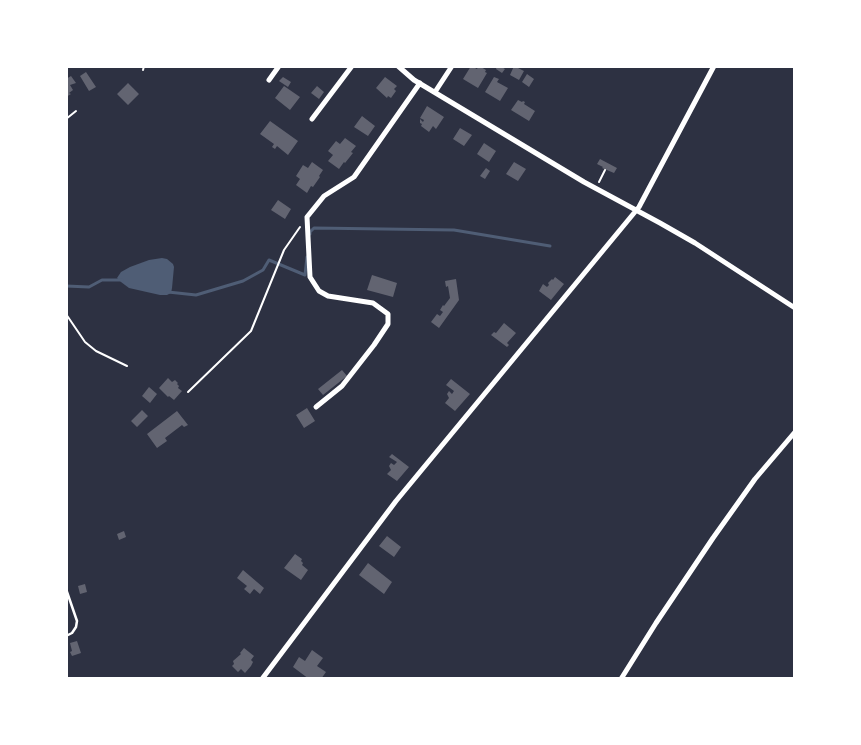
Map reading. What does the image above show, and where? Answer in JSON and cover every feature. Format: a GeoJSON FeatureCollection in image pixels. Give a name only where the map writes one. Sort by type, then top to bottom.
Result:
{"type":"FeatureCollection","features":[{"type":"Feature","properties":{"kind":"street"},"geometry":{"type":"LineString","coordinates":[[269,80],[279,66]]}},
{"type":"Feature","properties":{"kind":"street"},"geometry":{"type":"LineString","coordinates":[[312,119],[352,66]]}},
{"type":"Feature","properties":{"kind":"street"},"geometry":{"type":"LineString","coordinates":[[398,66],[420,84],[596,189],[695,243],[795,308]]}},
{"type":"Feature","properties":{"kind":"street"},"geometry":{"type":"LineString","coordinates":[[435,92],[452,66]]}},
{"type":"Feature","properties":{"kind":"street"},"geometry":{"type":"LineString","coordinates":[[262,679],[396,501],[636,210],[714,66]]}},
{"type":"Feature","properties":{"kind":"street"},"geometry":{"type":"LineString","coordinates":[[316,407],[342,386],[374,346],[388,324],[388,314],[373,303],[328,296],[319,291],[310,277],[306,216],[324,196],[354,178],[420,84]]}},
{"type":"Feature","properties":{"kind":"street"},"geometry":{"type":"LineString","coordinates":[[621,679],[713,538],[756,479],[795,432]]}},
{"type":"Feature","properties":{"kind":"lane"},"geometry":{"type":"LineString","coordinates":[[66,589],[77,621],[72,633],[66,636]]}},
{"type":"Feature","properties":{"kind":"path"},"geometry":{"type":"LineString","coordinates":[[143,70],[144,66]]}},
{"type":"Feature","properties":{"kind":"path"},"geometry":{"type":"LineString","coordinates":[[66,120],[76,111]]}},
{"type":"Feature","properties":{"kind":"path"},"geometry":{"type":"LineString","coordinates":[[596,189],[605,170]]}},
{"type":"Feature","properties":{"kind":"path"},"geometry":{"type":"LineString","coordinates":[[188,392],[251,331],[284,250],[306,216]]}},
{"type":"Feature","properties":{"kind":"path"},"geometry":{"type":"LineString","coordinates":[[66,314],[86,342],[96,351],[127,366]]}},
{"type":"Feature","properties":{"kind":"water"},"geometry":{"type":"Polygon","coordinates":[[[167,259],[174,267],[171,293],[167,295],[129,288],[117,278],[121,272],[130,267],[149,260],[167,259]]]}},
{"type":"Feature","properties":{"kind":"building"},"geometry":{"type":"Polygon","coordinates":[[[471,66],[477,69],[481,67],[487,73],[478,88],[463,79],[471,66]]]}},
{"type":"Feature","properties":{"kind":"building"},"geometry":{"type":"Polygon","coordinates":[[[497,66],[505,69],[502,73],[496,69],[497,66]]]}},
{"type":"Feature","properties":{"kind":"building"},"geometry":{"type":"Polygon","coordinates":[[[514,66],[524,71],[519,80],[510,75],[514,66]]]}},
{"type":"Feature","properties":{"kind":"building"},"geometry":{"type":"Polygon","coordinates":[[[86,72],[96,87],[89,91],[80,76],[86,72]]]}},
{"type":"Feature","properties":{"kind":"building"},"geometry":{"type":"Polygon","coordinates":[[[527,74],[534,79],[529,87],[522,82],[527,74]]]}},
{"type":"Feature","properties":{"kind":"building"},"geometry":{"type":"Polygon","coordinates":[[[71,76],[76,83],[70,85],[73,90],[66,97],[66,79],[71,76]]]}},
{"type":"Feature","properties":{"kind":"building"},"geometry":{"type":"Polygon","coordinates":[[[283,77],[291,82],[288,87],[279,81],[283,77]]]}},
{"type":"Feature","properties":{"kind":"building"},"geometry":{"type":"Polygon","coordinates":[[[385,77],[397,86],[391,98],[388,96],[387,98],[376,88],[385,77]]]}},
{"type":"Feature","properties":{"kind":"building"},"geometry":{"type":"Polygon","coordinates":[[[494,77],[499,79],[497,82],[508,88],[500,101],[485,92],[494,77]]]}},
{"type":"Feature","properties":{"kind":"building"},"geometry":{"type":"Polygon","coordinates":[[[128,83],[139,94],[128,105],[117,94],[128,83]]]}},
{"type":"Feature","properties":{"kind":"building"},"geometry":{"type":"Polygon","coordinates":[[[284,86],[300,97],[290,110],[275,98],[284,86]]]}},
{"type":"Feature","properties":{"kind":"building"},"geometry":{"type":"Polygon","coordinates":[[[317,86],[324,92],[319,99],[311,93],[317,86]]]}},
{"type":"Feature","properties":{"kind":"building"},"geometry":{"type":"Polygon","coordinates":[[[518,100],[525,102],[524,104],[535,111],[529,121],[511,110],[518,100]]]}},
{"type":"Feature","properties":{"kind":"building"},"geometry":{"type":"Polygon","coordinates":[[[427,106],[444,117],[436,129],[433,126],[429,132],[420,123],[420,119],[423,122],[424,120],[420,118],[427,106]]]}},
{"type":"Feature","properties":{"kind":"building"},"geometry":{"type":"Polygon","coordinates":[[[362,116],[375,126],[368,136],[354,127],[362,116]]]}},
{"type":"Feature","properties":{"kind":"building"},"geometry":{"type":"Polygon","coordinates":[[[270,121],[298,141],[288,155],[277,146],[275,149],[272,147],[274,144],[260,134],[270,121]]]}},
{"type":"Feature","properties":{"kind":"building"},"geometry":{"type":"Polygon","coordinates":[[[460,128],[472,135],[464,146],[453,139],[460,128]]]}},
{"type":"Feature","properties":{"kind":"building"},"geometry":{"type":"Polygon","coordinates":[[[345,138],[356,146],[351,152],[353,153],[339,169],[328,161],[333,155],[328,151],[336,141],[340,144],[345,138]]]}},
{"type":"Feature","properties":{"kind":"building"},"geometry":{"type":"Polygon","coordinates":[[[484,143],[496,151],[489,162],[477,154],[484,143]]]}},
{"type":"Feature","properties":{"kind":"building"},"geometry":{"type":"Polygon","coordinates":[[[600,159],[617,168],[614,173],[597,164],[600,159]]]}},
{"type":"Feature","properties":{"kind":"building"},"geometry":{"type":"Polygon","coordinates":[[[312,162],[323,170],[320,177],[307,193],[296,185],[300,179],[296,176],[303,165],[308,168],[312,162]]]}},
{"type":"Feature","properties":{"kind":"building"},"geometry":{"type":"Polygon","coordinates":[[[514,162],[526,169],[518,181],[506,174],[514,162]]]}},
{"type":"Feature","properties":{"kind":"building"},"geometry":{"type":"Polygon","coordinates":[[[486,168],[490,171],[485,179],[480,176],[486,168]]]}},
{"type":"Feature","properties":{"kind":"building"},"geometry":{"type":"Polygon","coordinates":[[[278,200],[291,209],[285,219],[271,210],[278,200]]]}},
{"type":"Feature","properties":{"kind":"building"},"geometry":{"type":"Polygon","coordinates":[[[372,275],[397,283],[393,297],[367,290],[372,275]]]}},
{"type":"Feature","properties":{"kind":"building"},"geometry":{"type":"Polygon","coordinates":[[[555,277],[564,284],[551,300],[539,291],[543,284],[547,287],[548,283],[555,277]]]}},
{"type":"Feature","properties":{"kind":"building"},"geometry":{"type":"Polygon","coordinates":[[[456,279],[459,300],[439,328],[431,322],[437,314],[440,316],[443,312],[440,310],[450,298],[445,281],[456,279]]]}},
{"type":"Feature","properties":{"kind":"building"},"geometry":{"type":"Polygon","coordinates":[[[504,323],[516,333],[507,343],[509,345],[507,347],[491,335],[494,332],[496,333],[504,323]]]}},
{"type":"Feature","properties":{"kind":"building"},"geometry":{"type":"Polygon","coordinates":[[[342,370],[347,376],[323,395],[318,389],[342,370]]]}},
{"type":"Feature","properties":{"kind":"building"},"geometry":{"type":"Polygon","coordinates":[[[168,378],[172,382],[175,380],[178,383],[178,388],[182,391],[174,400],[159,388],[168,378]]]}},
{"type":"Feature","properties":{"kind":"building"},"geometry":{"type":"Polygon","coordinates":[[[451,379],[470,394],[455,411],[445,403],[449,398],[447,394],[449,391],[452,394],[454,391],[446,385],[451,379]]]}},
{"type":"Feature","properties":{"kind":"building"},"geometry":{"type":"Polygon","coordinates":[[[149,387],[157,394],[150,403],[142,396],[149,387]]]}},
{"type":"Feature","properties":{"kind":"building"},"geometry":{"type":"Polygon","coordinates":[[[307,408],[315,421],[304,428],[296,415],[307,408]]]}},
{"type":"Feature","properties":{"kind":"building"},"geometry":{"type":"Polygon","coordinates":[[[142,410],[148,416],[137,427],[131,421],[142,410]]]}},
{"type":"Feature","properties":{"kind":"building"},"geometry":{"type":"Polygon","coordinates":[[[177,411],[188,425],[184,427],[182,425],[165,438],[167,441],[157,448],[147,434],[177,411]]]}},
{"type":"Feature","properties":{"kind":"building"},"geometry":{"type":"Polygon","coordinates":[[[392,454],[409,467],[397,481],[387,474],[391,470],[389,466],[391,463],[394,465],[397,462],[389,457],[392,454]]]}},
{"type":"Feature","properties":{"kind":"building"},"geometry":{"type":"Polygon","coordinates":[[[124,531],[126,537],[119,540],[117,534],[124,531]]]}},
{"type":"Feature","properties":{"kind":"building"},"geometry":{"type":"Polygon","coordinates":[[[387,536],[401,547],[394,557],[379,546],[387,536]]]}},
{"type":"Feature","properties":{"kind":"building"},"geometry":{"type":"Polygon","coordinates":[[[295,554],[302,559],[302,565],[308,570],[301,580],[284,568],[295,554]]]}},
{"type":"Feature","properties":{"kind":"building"},"geometry":{"type":"Polygon","coordinates":[[[368,563],[392,582],[384,594],[359,575],[368,563]]]}},
{"type":"Feature","properties":{"kind":"building"},"geometry":{"type":"Polygon","coordinates":[[[243,570],[264,588],[260,594],[254,589],[250,594],[244,589],[247,586],[237,578],[243,570]]]}},
{"type":"Feature","properties":{"kind":"building"},"geometry":{"type":"Polygon","coordinates":[[[85,584],[87,592],[80,594],[78,586],[85,584]]]}},
{"type":"Feature","properties":{"kind":"building"},"geometry":{"type":"Polygon","coordinates":[[[77,641],[81,653],[72,656],[70,643],[77,641]]]}},
{"type":"Feature","properties":{"kind":"building"},"geometry":{"type":"Polygon","coordinates":[[[244,648],[254,656],[251,660],[253,662],[251,666],[245,673],[241,669],[238,672],[232,666],[234,664],[233,661],[241,654],[244,648]]]}},
{"type":"Feature","properties":{"kind":"building"},"geometry":{"type":"Polygon","coordinates":[[[312,650],[323,658],[317,666],[326,672],[321,679],[309,679],[293,667],[299,657],[305,661],[312,650]]]}},
{"type":"Feature","properties":{"kind":"waterway"},"geometry":{"type":"LineString","coordinates":[[310,234],[314,228],[454,230],[550,246]]}},
{"type":"Feature","properties":{"kind":"waterway"},"geometry":{"type":"LineString","coordinates":[[168,292],[196,295],[243,281],[263,270],[269,260],[305,275],[307,257]]}},
{"type":"Feature","properties":{"kind":"waterway"},"geometry":{"type":"LineString","coordinates":[[66,286],[89,287],[102,280],[122,280]]}}]}
